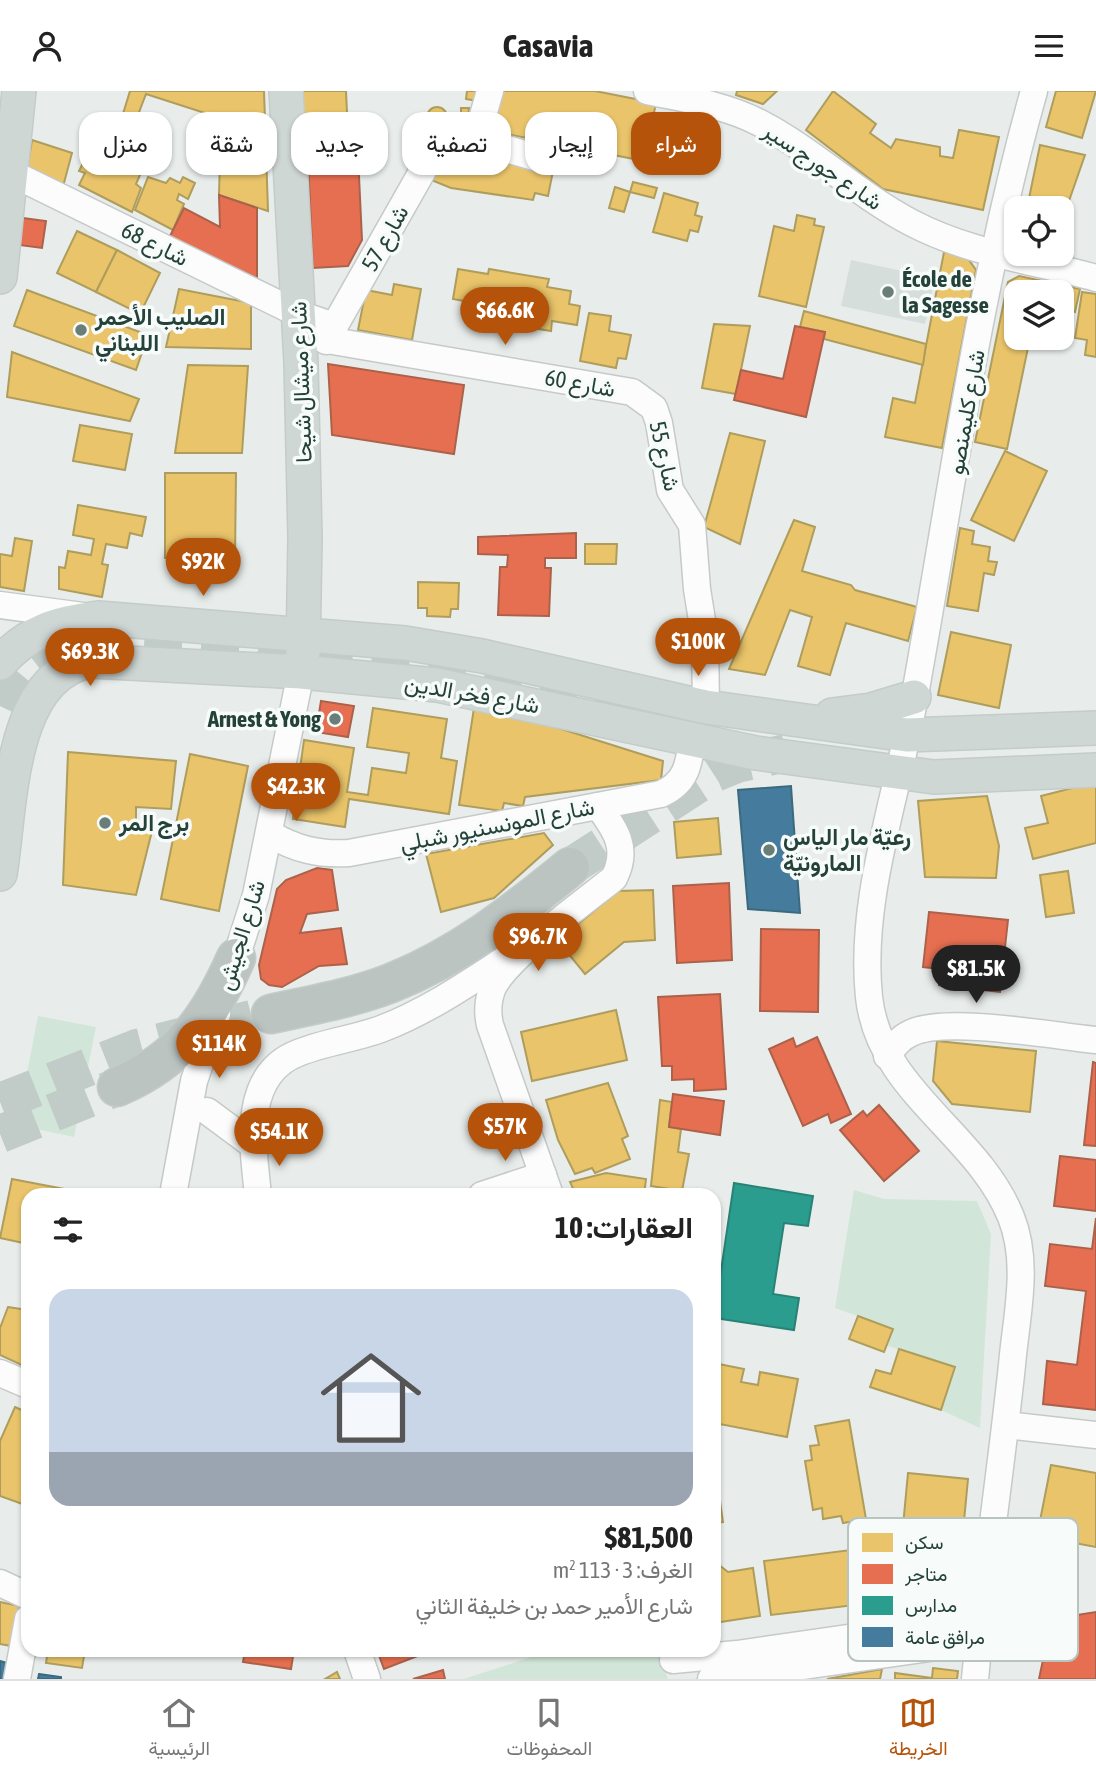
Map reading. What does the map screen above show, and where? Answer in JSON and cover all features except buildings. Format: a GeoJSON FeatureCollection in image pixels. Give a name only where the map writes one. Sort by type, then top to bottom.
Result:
{"type":"FeatureCollection","features":[{"type":"Feature","properties":{"kind":"highway"},"geometry":{"type":"LineString","coordinates":[[271,1014],[389,984],[430,966],[502,923],[570,867]]}},
{"type":"Feature","properties":{"kind":"highway"},"geometry":{"type":"LineString","coordinates":[[117,1087],[147,1074],[184,1043],[211,1009],[236,958]]}},
{"type":"Feature","properties":{"kind":"main road"},"geometry":{"type":"LineString","coordinates":[[0,277],[18,91]]}},
{"type":"Feature","properties":{"kind":"main road","name":"شارع ميشال شيحا"},"geometry":{"type":"LineString","coordinates":[[286,91],[302,363],[304,633],[301,672]]}},
{"type":"Feature","properties":{"kind":"main road","name":"شارع فخر الدين"},"geometry":{"type":"LineString","coordinates":[[0,663],[30,635],[63,622],[99,618],[405,643],[482,656],[706,707],[789,721],[907,735],[1096,728]]}},
{"type":"Feature","properties":{"kind":"main road","name":"شارع فخر الدين"},"geometry":{"type":"LineString","coordinates":[[0,874],[23,728],[34,702],[60,673],[80,662],[101,660],[301,672],[437,685],[756,753],[899,773],[934,776],[1096,769]]}},
{"type":"Feature","properties":{"kind":"main road"},"geometry":{"type":"LineString","coordinates":[[789,721],[871,710],[914,697]]}},
{"type":"Feature","properties":{"kind":"street"},"geometry":{"type":"LineString","coordinates":[[483,112],[489,91]]}},
{"type":"Feature","properties":{"kind":"street","name":"شارع جورج سير"},"geometry":{"type":"LineString","coordinates":[[647,91],[732,111],[758,122],[792,141],[872,200],[914,224],[995,253],[1096,278]]}},
{"type":"Feature","properties":{"kind":"street","name":"شارع كليمنصو"},"geometry":{"type":"LineString","coordinates":[[994,1518],[1021,1275],[1016,1233],[995,1186],[887,1056],[872,1016],[868,970],[874,901],[995,253],[1014,164],[1034,91]]}},
{"type":"Feature","properties":{"kind":"street","name":"شارع 68"},"geometry":{"type":"LineString","coordinates":[[11,173],[299,314]]}},
{"type":"Feature","properties":{"kind":"street","name":"شارع 57"},"geometry":{"type":"LineString","coordinates":[[330,333],[420,175]]}},
{"type":"Feature","properties":{"kind":"street"},"geometry":{"type":"LineString","coordinates":[[299,314],[330,333],[302,363]]}},
{"type":"Feature","properties":{"kind":"street","name":"شارع 60"},"geometry":{"type":"LineString","coordinates":[[330,333],[632,392],[654,408]]}},
{"type":"Feature","properties":{"kind":"street","name":"شارع 55"},"geometry":{"type":"LineString","coordinates":[[654,408],[670,490],[693,534],[696,589],[705,639],[706,707]]}},
{"type":"Feature","properties":{"kind":"street"},"geometry":{"type":"LineString","coordinates":[[0,605],[99,618]]}},
{"type":"Feature","properties":{"kind":"street","name":"شارع الجيش"},"geometry":{"type":"LineString","coordinates":[[174,1188],[194,1081],[223,1026],[236,958],[246,930],[270,834],[301,672]]}},
{"type":"Feature","properties":{"kind":"street","name":"شارع المونسنيور شبلي"},"geometry":{"type":"LineString","coordinates":[[270,834],[299,849],[332,854],[349,853],[598,806],[672,789],[686,772],[692,740]]}},
{"type":"Feature","properties":{"kind":"street"},"geometry":{"type":"LineString","coordinates":[[257,1188],[253,1146],[259,1096],[273,1067],[296,1053],[381,1029],[454,993],[544,934],[614,878],[620,867],[621,843],[598,806]]}},
{"type":"Feature","properties":{"kind":"street"},"geometry":{"type":"LineString","coordinates":[[528,1188],[547,1185],[488,1015],[490,996],[499,979],[544,934]]}},
{"type":"Feature","properties":{"kind":"street"},"geometry":{"type":"LineString","coordinates":[[887,1056],[898,1041],[928,1028],[953,1027],[1096,1040]]}},
{"type":"Feature","properties":{"kind":"street"},"geometry":{"type":"LineString","coordinates":[[206,1111],[253,1146]]}},
{"type":"Feature","properties":{"kind":"street"},"geometry":{"type":"LineString","coordinates":[[0,1373],[21,1382]]}},
{"type":"Feature","properties":{"kind":"street"},"geometry":{"type":"LineString","coordinates":[[1006,1425],[1096,1435]]}},
{"type":"Feature","properties":{"kind":"street"},"geometry":{"type":"LineString","coordinates":[[0,1583],[21,1593]]}},
{"type":"Feature","properties":{"kind":"street"},"geometry":{"type":"LineString","coordinates":[[721,1656],[848,1643]]}},
{"type":"Feature","properties":{"kind":"street"},"geometry":{"type":"LineString","coordinates":[[711,1679],[848,1654]]}},
{"type":"Feature","properties":{"kind":"street"},"geometry":{"type":"LineString","coordinates":[[17,1679],[21,1657]]}},
{"type":"Feature","properties":{"kind":"street"},"geometry":{"type":"LineString","coordinates":[[359,1657],[367,1679]]}},
{"type":"Feature","properties":{"kind":"street"},"geometry":{"type":"LineString","coordinates":[[673,1663],[714,1657]]}},
{"type":"Feature","properties":{"kind":"street","name":"شارع كليمنصو"},"geometry":{"type":"LineString","coordinates":[[975,1679],[976,1661]]}},
{"type":"Feature","properties":{"kind":"shaded area","name":"École de la Sagesse"},"geometry":{"type":"Polygon","coordinates":[[[851,260],[935,278],[925,324],[841,306],[851,260]]]}},
{"type":"Feature","properties":{"kind":"green space"},"geometry":{"type":"Polygon","coordinates":[[[38,1016],[96,1027],[74,1137],[17,1125],[38,1016]]]}},
{"type":"Feature","properties":{"kind":"green space"},"geometry":{"type":"Polygon","coordinates":[[[854,1190],[884,1199],[977,1201],[991,1234],[980,1428],[941,1410],[955,1367],[888,1346],[893,1329],[835,1308],[854,1190]]]}},
{"type":"Feature","properties":{"kind":"green space"},"geometry":{"type":"Polygon","coordinates":[[[532,1657],[660,1657],[668,1679],[464,1679],[532,1657]]]}},
{"type":"Feature","properties":{"kind":"tunnel"},"geometry":{"type":"LineString","coordinates":[[0,706],[17,677],[37,658],[62,647],[95,644],[401,662],[714,722]]}},
{"type":"Feature","properties":{"kind":"tunnel"},"geometry":{"type":"LineString","coordinates":[[570,867],[715,773],[737,764],[786,753]]}},
{"type":"Feature","properties":{"kind":"tunnel"},"geometry":{"type":"LineString","coordinates":[[0,1102],[137,1048],[271,1014]]}},
{"type":"Feature","properties":{"kind":"tunnel"},"geometry":{"type":"LineString","coordinates":[[0,1134],[117,1087]]}},
{"type":"Feature","properties":{"kind":"place","name":"École de la Sagesse"},"geometry":{"type":"Point","coordinates":[888,292]}},
{"type":"Feature","properties":{"kind":"place","name":"الصليب الأحمر اللبناني"},"geometry":{"type":"Point","coordinates":[81,330]}},
{"type":"Feature","properties":{"kind":"place","name":"Arnest & Yong"},"geometry":{"type":"Point","coordinates":[335,719]}},
{"type":"Feature","properties":{"kind":"place","name":"برج المر"},"geometry":{"type":"Point","coordinates":[105,823]}},
{"type":"Feature","properties":{"kind":"place","name":"رعيّة مار الياس المارونيّة"},"geometry":{"type":"Point","coordinates":[769,850]}}]}
